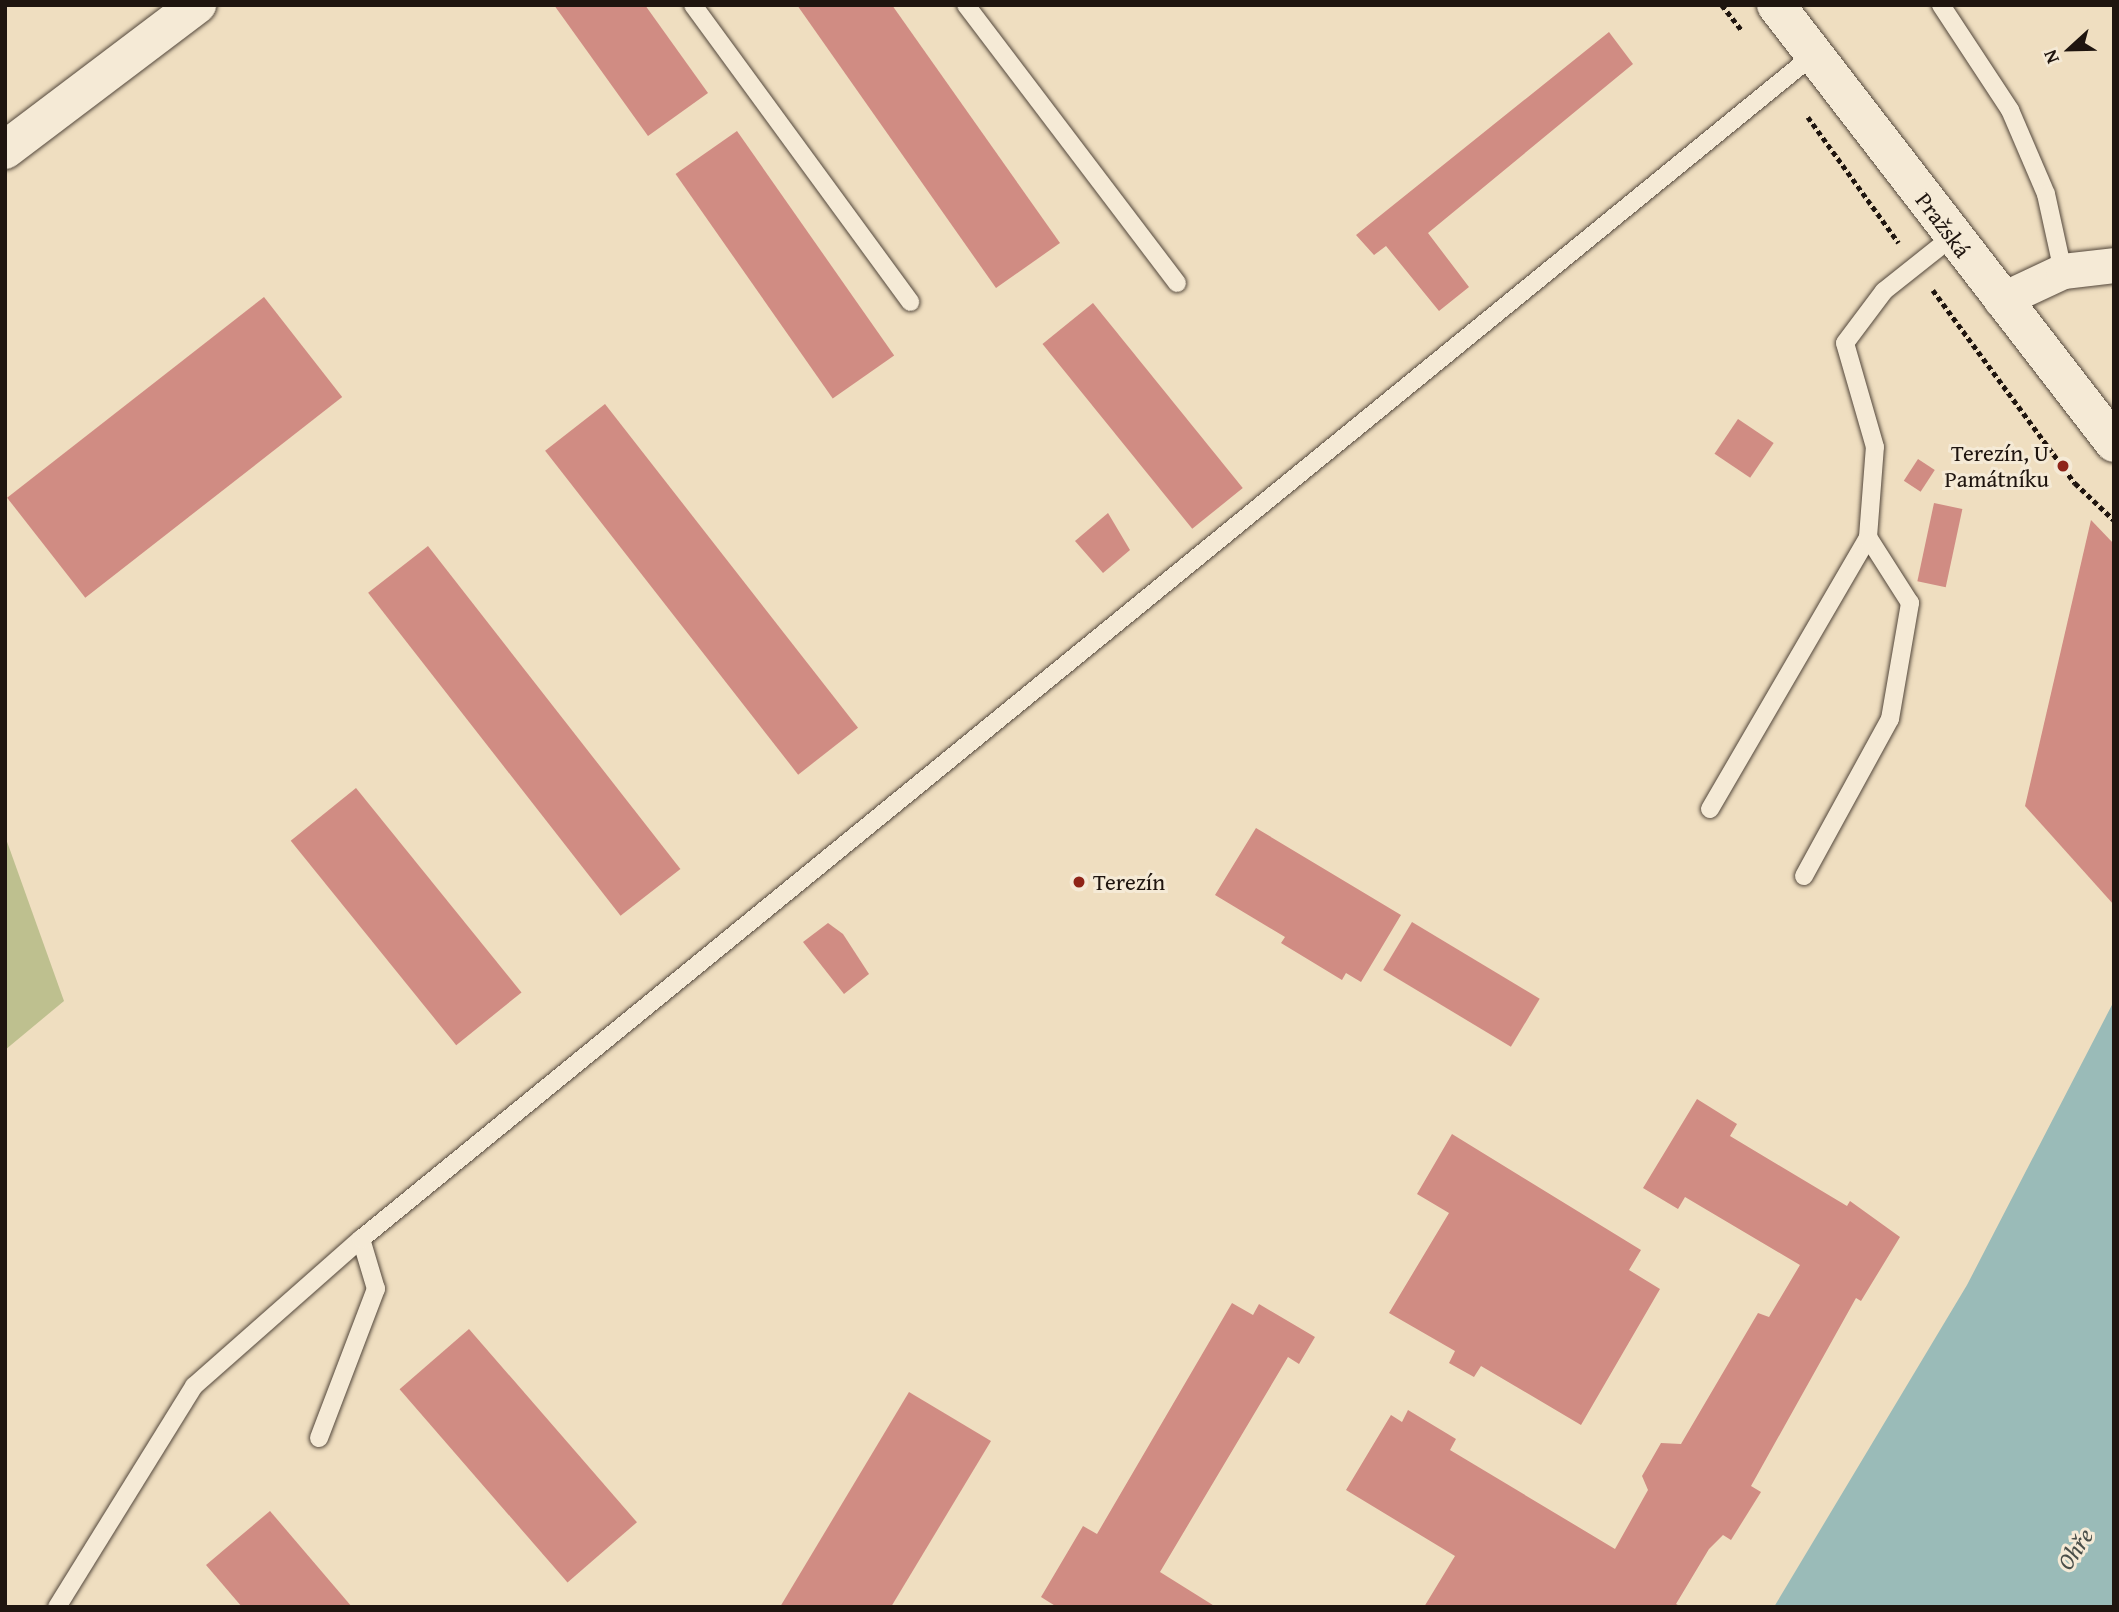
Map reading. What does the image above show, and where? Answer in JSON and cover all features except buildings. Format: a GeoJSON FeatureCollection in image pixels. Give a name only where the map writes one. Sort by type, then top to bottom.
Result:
{"type":"FeatureCollection","features":[{"type":"Feature","properties":{"kind":"main road"},"geometry":{"type":"LineString","coordinates":[[5,150],[197,5]]}},
{"type":"Feature","properties":{"kind":"main road","name":"Pražská"},"geometry":{"type":"LineString","coordinates":[[1776,5],[1952,237],[2114,443]]}},
{"type":"Feature","properties":{"kind":"street"},"geometry":{"type":"LineString","coordinates":[[2001,300],[2063,271],[2114,265]]}},
{"type":"Feature","properties":{"kind":"lane"},"geometry":{"type":"LineString","coordinates":[[693,5],[910,302]]}},
{"type":"Feature","properties":{"kind":"lane"},"geometry":{"type":"LineString","coordinates":[[966,5],[1177,283]]}},
{"type":"Feature","properties":{"kind":"lane"},"geometry":{"type":"LineString","coordinates":[[1941,5],[2010,110],[2046,194],[2063,271]]}},
{"type":"Feature","properties":{"kind":"lane"},"geometry":{"type":"LineString","coordinates":[[57,1607],[194,1386],[361,1239],[1813,55]]}},
{"type":"Feature","properties":{"kind":"lane"},"geometry":{"type":"LineString","coordinates":[[1710,809],[1868,537],[1875,446],[1845,343],[1884,291],[1952,237]]}},
{"type":"Feature","properties":{"kind":"lane"},"geometry":{"type":"LineString","coordinates":[[1804,876],[1890,719],[1910,603],[1868,537]]}},
{"type":"Feature","properties":{"kind":"lane"},"geometry":{"type":"LineString","coordinates":[[319,1438],[376,1289],[361,1239]]}},
{"type":"Feature","properties":{"kind":"green space"},"geometry":{"type":"Polygon","coordinates":[[[5,836],[64,1001],[5,1050],[5,836]]]}},
{"type":"Feature","properties":{"kind":"water","name":"Ohře"},"geometry":{"type":"Polygon","coordinates":[[[2114,1001],[2114,1607],[1774,1607],[1967,1285],[2114,1001]]]}},
{"type":"Feature","properties":{"kind":"place","name":"Terezín, U Památníku"},"geometry":{"type":"Point","coordinates":[2063,466]}},
{"type":"Feature","properties":{"kind":"place","name":"Terezín"},"geometry":{"type":"Point","coordinates":[1079,882]}}]}
